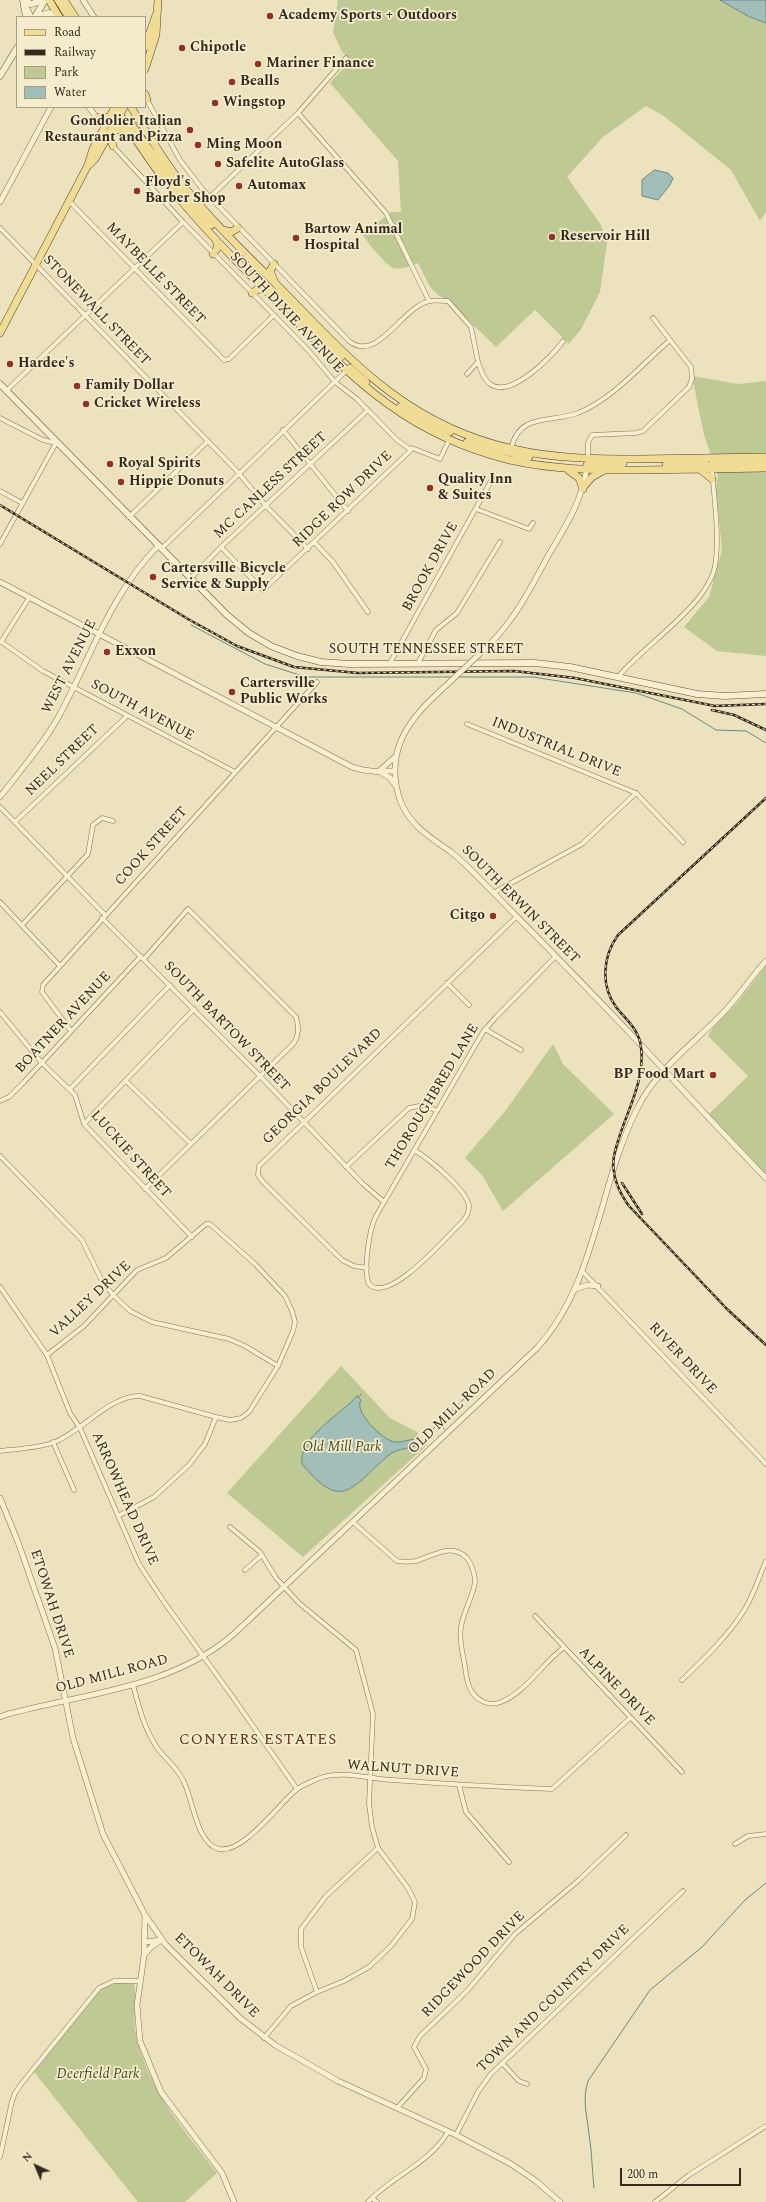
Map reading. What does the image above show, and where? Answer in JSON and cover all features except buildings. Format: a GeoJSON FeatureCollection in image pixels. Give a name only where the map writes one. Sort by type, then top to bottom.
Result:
{"type":"FeatureCollection","features":[{"type":"Feature","properties":{"kind":"main road"},"geometry":{"type":"LineString","coordinates":[[23,0],[31,4],[44,1]]}},
{"type":"Feature","properties":{"kind":"main road"},"geometry":{"type":"LineString","coordinates":[[23,0],[26,16]]}},
{"type":"Feature","properties":{"kind":"main road"},"geometry":{"type":"LineString","coordinates":[[58,0],[67,16]]}},
{"type":"Feature","properties":{"kind":"main road"},"geometry":{"type":"LineString","coordinates":[[64,0],[74,16]]}},
{"type":"Feature","properties":{"kind":"main road"},"geometry":{"type":"LineString","coordinates":[[146,66],[156,35],[156,13],[158,0]]}},
{"type":"Feature","properties":{"kind":"main road"},"geometry":{"type":"LineString","coordinates":[[36,16],[44,1]]}},
{"type":"Feature","properties":{"kind":"main road"},"geometry":{"type":"LineString","coordinates":[[44,1],[58,16]]}},
{"type":"Feature","properties":{"kind":"main road"},"geometry":{"type":"LineString","coordinates":[[43,15],[52,13],[57,16]]}},
{"type":"Feature","properties":{"kind":"main road"},"geometry":{"type":"LineString","coordinates":[[146,44],[156,13]]}},
{"type":"Feature","properties":{"kind":"main road"},"geometry":{"type":"LineString","coordinates":[[0,76],[16,50]]}},
{"type":"Feature","properties":{"kind":"main road"},"geometry":{"type":"LineString","coordinates":[[96,117],[102,119],[110,116],[121,108]]}},
{"type":"Feature","properties":{"kind":"main road"},"geometry":{"type":"LineString","coordinates":[[0,333],[88,165],[121,108]]}},
{"type":"Feature","properties":{"kind":"main road"},"geometry":{"type":"LineString","coordinates":[[121,108],[133,136],[170,187],[216,240],[251,276],[393,408],[449,440],[511,460],[564,468],[587,464],[654,459],[766,468]]}},
{"type":"Feature","properties":{"kind":"main road"},"geometry":{"type":"LineString","coordinates":[[121,108],[229,237],[277,286],[350,367]]}},
{"type":"Feature","properties":{"kind":"main road"},"geometry":{"type":"LineString","coordinates":[[121,108],[179,191],[209,222],[229,237]]}},
{"type":"Feature","properties":{"kind":"main road"},"geometry":{"type":"LineString","coordinates":[[88,165],[95,159],[101,148],[110,116]]}},
{"type":"Feature","properties":{"kind":"main road"},"geometry":{"type":"LineString","coordinates":[[96,117],[113,146]]}},
{"type":"Feature","properties":{"kind":"main road"},"geometry":{"type":"LineString","coordinates":[[106,132],[120,129],[133,136]]}},
{"type":"Feature","properties":{"kind":"main road"},"geometry":{"type":"LineString","coordinates":[[101,148],[108,144],[113,146]]}},
{"type":"Feature","properties":{"kind":"main road"},"geometry":{"type":"LineString","coordinates":[[223,230],[231,232],[238,228]]}},
{"type":"Feature","properties":{"kind":"main road"},"geometry":{"type":"LineString","coordinates":[[213,254],[218,248],[216,240]]}},
{"type":"Feature","properties":{"kind":"main road"},"geometry":{"type":"LineString","coordinates":[[274,264],[270,273],[277,286]]}},
{"type":"Feature","properties":{"kind":"main road"},"geometry":{"type":"LineString","coordinates":[[251,276],[271,289],[288,304],[350,367],[429,418],[469,436],[511,449],[555,457],[609,470],[699,469],[711,463],[766,457]]}},
{"type":"Feature","properties":{"kind":"main road"},"geometry":{"type":"LineString","coordinates":[[252,293],[258,289],[265,290]]}},
{"type":"Feature","properties":{"kind":"main road","name":"SOUTH TENNESSEE STREET"},"geometry":{"type":"LineString","coordinates":[[0,384],[159,548],[241,627],[258,639],[280,650],[306,658],[327,662],[528,663],[570,667],[697,694],[725,696],[766,694]]}},
{"type":"Feature","properties":{"kind":"main road"},"geometry":{"type":"LineString","coordinates":[[442,436],[535,459],[587,464]]}},
{"type":"Feature","properties":{"kind":"main road"},"geometry":{"type":"LineString","coordinates":[[636,470],[663,465],[766,463]]}},
{"type":"Feature","properties":{"kind":"main road"},"geometry":{"type":"LineString","coordinates":[[564,468],[577,476],[584,488],[594,475],[609,470]]}},
{"type":"Feature","properties":{"kind":"main road"},"geometry":{"type":"LineString","coordinates":[[699,469],[712,479]]}},
{"type":"Feature","properties":{"kind":"street"},"geometry":{"type":"LineString","coordinates":[[23,0],[31,16]]}},
{"type":"Feature","properties":{"kind":"street"},"geometry":{"type":"LineString","coordinates":[[83,0],[93,16]]}},
{"type":"Feature","properties":{"kind":"street"},"geometry":{"type":"LineString","coordinates":[[210,197],[298,113],[346,58]]}},
{"type":"Feature","properties":{"kind":"street"},"geometry":{"type":"LineString","coordinates":[[146,97],[180,160],[210,197],[238,228],[349,340],[360,347],[374,345],[404,318],[429,301],[448,301],[471,327],[478,362],[486,380],[490,384],[502,387],[511,385],[537,368],[556,352],[563,341]]}},
{"type":"Feature","properties":{"kind":"street"},"geometry":{"type":"LineString","coordinates":[[0,202],[50,108]]}},
{"type":"Feature","properties":{"kind":"street"},"geometry":{"type":"LineString","coordinates":[[90,108],[96,117]]}},
{"type":"Feature","properties":{"kind":"street"},"geometry":{"type":"LineString","coordinates":[[298,113],[386,213],[429,301]]}},
{"type":"Feature","properties":{"kind":"street","name":"SOUTH DIXIE AVENUE"},"geometry":{"type":"LineString","coordinates":[[113,146],[213,254],[311,354],[335,382],[368,410],[397,440],[411,450],[412,448],[440,459],[449,440]]}},
{"type":"Feature","properties":{"kind":"street","name":"MAYBELLE STREET"},"geometry":{"type":"LineString","coordinates":[[70,200],[134,269],[225,360],[274,315]]}},
{"type":"Feature","properties":{"kind":"street"},"geometry":{"type":"LineString","coordinates":[[6,391],[183,222]]}},
{"type":"Feature","properties":{"kind":"street","name":"STONEWALL STREET"},"geometry":{"type":"LineString","coordinates":[[0,228],[239,473],[266,506],[308,549]]}},
{"type":"Feature","properties":{"kind":"street"},"geometry":{"type":"LineString","coordinates":[[587,464],[588,443],[592,435],[640,432],[687,390],[691,383],[692,373],[684,358],[669,341],[653,318]]}},
{"type":"Feature","properties":{"kind":"street"},"geometry":{"type":"LineString","coordinates":[[511,449],[514,438],[526,425],[539,419],[567,417],[598,403],[627,380],[640,366],[669,341]]}},
{"type":"Feature","properties":{"kind":"street"},"geometry":{"type":"LineString","coordinates":[[468,374],[478,362]]}},
{"type":"Feature","properties":{"kind":"street"},"geometry":{"type":"LineString","coordinates":[[159,548],[350,367]]}},
{"type":"Feature","properties":{"kind":"street","name":"MC CANLESS STREET"},"geometry":{"type":"LineString","coordinates":[[190,578],[368,410]]}},
{"type":"Feature","properties":{"kind":"street"},"geometry":{"type":"LineString","coordinates":[[0,544],[56,443],[43,440],[1,420]]}},
{"type":"Feature","properties":{"kind":"street"},"geometry":{"type":"LineString","coordinates":[[283,430],[348,511]]}},
{"type":"Feature","properties":{"kind":"street"},"geometry":{"type":"LineString","coordinates":[[129,517],[208,441]]}},
{"type":"Feature","properties":{"kind":"street","name":"RIDGE ROW DRIVE"},"geometry":{"type":"LineString","coordinates":[[221,548],[263,590],[316,543],[411,450]]}},
{"type":"Feature","properties":{"kind":"street"},"geometry":{"type":"LineString","coordinates":[[618,677],[647,646],[699,599],[710,583],[715,567],[716,555],[711,463]]}},
{"type":"Feature","properties":{"kind":"street","name":"SOUTH ERWIN STREET"},"geometry":{"type":"LineString","coordinates":[[587,464],[584,488],[574,511],[518,610],[507,626],[489,645],[437,694],[409,723],[401,739],[396,756],[395,771],[397,788],[404,808],[416,825],[427,836],[459,858],[766,1178]]}},
{"type":"Feature","properties":{"kind":"street","name":"BROOK DRIVE"},"geometry":{"type":"LineString","coordinates":[[390,663],[491,481]]}},
{"type":"Feature","properties":{"kind":"street"},"geometry":{"type":"LineString","coordinates":[[0,491],[22,503]]}},
{"type":"Feature","properties":{"kind":"street"},"geometry":{"type":"LineString","coordinates":[[476,509],[529,529],[533,523]]}},
{"type":"Feature","properties":{"kind":"street"},"geometry":{"type":"LineString","coordinates":[[418,663],[436,630],[457,613],[500,542]]}},
{"type":"Feature","properties":{"kind":"street"},"geometry":{"type":"LineString","coordinates":[[316,543],[333,562],[368,612]]}},
{"type":"Feature","properties":{"kind":"street","name":"WEST AVENUE"},"geometry":{"type":"LineString","coordinates":[[0,797],[50,730],[128,582],[159,548]]}},
{"type":"Feature","properties":{"kind":"street"},"geometry":{"type":"LineString","coordinates":[[0,582],[355,768],[378,771],[395,771]]}},
{"type":"Feature","properties":{"kind":"street"},"geometry":{"type":"LineString","coordinates":[[0,642],[30,598]]}},
{"type":"Feature","properties":{"kind":"street","name":"SOUTH AVENUE"},"geometry":{"type":"LineString","coordinates":[[0,642],[30,663],[127,716],[235,772]]}},
{"type":"Feature","properties":{"kind":"street","name":"COOK STREET"},"geometry":{"type":"LineString","coordinates":[[71,1031],[41,989],[103,916],[317,682]]}},
{"type":"Feature","properties":{"kind":"street","name":"NEEL STREET"},"geometry":{"type":"LineString","coordinates":[[16,822],[127,716]]}},
{"type":"Feature","properties":{"kind":"street","name":"INDUSTRIAL DRIVE"},"geometry":{"type":"LineString","coordinates":[[467,724],[636,793],[683,842]]}},
{"type":"Feature","properties":{"kind":"street"},"geometry":{"type":"LineString","coordinates":[[378,771],[396,756]]}},
{"type":"Feature","properties":{"kind":"street"},"geometry":{"type":"LineString","coordinates":[[378,771],[390,778],[397,788]]}},
{"type":"Feature","properties":{"kind":"street"},"geometry":{"type":"LineString","coordinates":[[493,893],[582,844],[636,793]]}},
{"type":"Feature","properties":{"kind":"street","name":"SOUTH BARTOW STREET"},"geometry":{"type":"LineString","coordinates":[[0,807],[68,876],[142,958],[170,984],[260,1076],[346,1167],[371,1192],[384,1202]]}},
{"type":"Feature","properties":{"kind":"street"},"geometry":{"type":"LineString","coordinates":[[22,925],[88,854],[93,825],[102,818],[113,821]]}},
{"type":"Feature","properties":{"kind":"street"},"geometry":{"type":"LineString","coordinates":[[0,902],[60,966]]}},
{"type":"Feature","properties":{"kind":"street","name":"BOATNER AVENUE"},"geometry":{"type":"LineString","coordinates":[[0,1101],[11,1095],[188,909],[296,1017],[299,1034],[294,1043],[260,1076]]}},
{"type":"Feature","properties":{"kind":"street","name":"GEORGIA BOULEVARD"},"geometry":{"type":"LineString","coordinates":[[367,1268],[354,1266],[342,1260],[259,1176],[258,1168],[261,1162],[302,1122],[516,917]]}},
{"type":"Feature","properties":{"kind":"street","name":"THOROUGHBRED LANE"},"geometry":{"type":"LineString","coordinates":[[414,1150],[437,1167],[463,1195],[469,1206],[467,1214],[461,1223],[397,1284],[387,1288],[372,1288],[367,1282],[370,1232],[384,1202],[414,1150],[438,1111],[485,1029],[555,957]]}},
{"type":"Feature","properties":{"kind":"street","name":"OLD MILL ROAD"},"geometry":{"type":"LineString","coordinates":[[0,1718],[14,1712],[133,1685],[169,1674],[204,1657],[229,1639],[537,1348],[560,1318],[575,1289],[631,1123],[645,1095],[664,1070],[722,1014],[766,961]]}},
{"type":"Feature","properties":{"kind":"street"},"geometry":{"type":"LineString","coordinates":[[447,983],[469,1005]]}},
{"type":"Feature","properties":{"kind":"street"},"geometry":{"type":"LineString","coordinates":[[70,1089],[170,984]]}},
{"type":"Feature","properties":{"kind":"street"},"geometry":{"type":"LineString","coordinates":[[84,1124],[194,1009]]}},
{"type":"Feature","properties":{"kind":"street","name":"LUCKIE STREET"},"geometry":{"type":"LineString","coordinates":[[0,1012],[42,1063],[70,1089],[77,1099],[84,1124],[192,1237]]}},
{"type":"Feature","properties":{"kind":"street"},"geometry":{"type":"LineString","coordinates":[[485,1029],[521,1050]]}},
{"type":"Feature","properties":{"kind":"street"},"geometry":{"type":"LineString","coordinates":[[145,1189],[260,1076]]}},
{"type":"Feature","properties":{"kind":"street"},"geometry":{"type":"LineString","coordinates":[[126,1081],[191,1144]]}},
{"type":"Feature","properties":{"kind":"street"},"geometry":{"type":"LineString","coordinates":[[346,1167],[406,1109],[424,1105],[438,1111]]}},
{"type":"Feature","properties":{"kind":"street"},"geometry":{"type":"LineString","coordinates":[[0,1156],[82,1240],[102,1281],[113,1295],[130,1311],[152,1322],[229,1339],[245,1346],[278,1366],[249,1412],[241,1418],[230,1420],[140,1396],[131,1396],[118,1400],[80,1428],[53,1442],[0,1451]]}},
{"type":"Feature","properties":{"kind":"street","name":"VALLEY DRIVE"},"geometry":{"type":"LineString","coordinates":[[47,1355],[84,1326],[137,1270],[166,1258],[192,1237],[202,1226],[210,1224],[255,1264],[285,1296],[295,1322],[278,1366]]}},
{"type":"Feature","properties":{"kind":"street","name":"RIVER DRIVE"},"geometry":{"type":"LineString","coordinates":[[582,1271],[598,1286],[766,1464]]}},
{"type":"Feature","properties":{"kind":"street"},"geometry":{"type":"LineString","coordinates":[[575,1289],[588,1285],[598,1286]]}},
{"type":"Feature","properties":{"kind":"street","name":"ARROWHEAD DRIVE"},"geometry":{"type":"LineString","coordinates":[[0,1287],[47,1355],[70,1413],[80,1428],[139,1564],[297,1789]]}},
{"type":"Feature","properties":{"kind":"street"},"geometry":{"type":"LineString","coordinates":[[118,1516],[154,1497],[180,1474],[205,1444],[216,1417]]}},
{"type":"Feature","properties":{"kind":"street"},"geometry":{"type":"LineString","coordinates":[[53,1442],[74,1490]]}},
{"type":"Feature","properties":{"kind":"street","name":"ETOWAH DRIVE"},"geometry":{"type":"LineString","coordinates":[[0,1498],[18,1542],[55,1648],[76,1751],[102,1834],[145,1915],[162,1940],[240,2018],[264,2038],[338,2081],[456,2135],[516,2166],[560,2202]]}},
{"type":"Feature","properties":{"kind":"street"},"geometry":{"type":"LineString","coordinates":[[354,1522],[397,1561],[415,1561],[447,1550],[457,1552],[467,1558],[475,1581],[463,1616],[460,1640],[466,1678],[471,1692],[477,1699],[486,1703],[496,1704],[509,1698],[563,1648]]}},
{"type":"Feature","properties":{"kind":"street"},"geometry":{"type":"LineString","coordinates":[[230,1527],[262,1555],[273,1574],[307,1610],[356,1650],[373,1714],[369,1804],[372,1827],[378,1848],[408,1888],[415,1902],[412,1919],[391,1946],[369,1967],[344,1981],[317,1992],[287,2009],[264,2038]]}},
{"type":"Feature","properties":{"kind":"street"},"geometry":{"type":"LineString","coordinates":[[245,1570],[262,1555]]}},
{"type":"Feature","properties":{"kind":"street"},"geometry":{"type":"LineString","coordinates":[[682,1680],[707,1656],[737,1622],[752,1595],[766,1561]]}},
{"type":"Feature","properties":{"kind":"street","name":"ALPINE DRIVE"},"geometry":{"type":"LineString","coordinates":[[535,1616],[563,1648],[682,1772]]}},
{"type":"Feature","properties":{"kind":"street","name":"WALNUT DRIVE"},"geometry":{"type":"LineString","coordinates":[[133,1685],[142,1718],[149,1734],[182,1777],[188,1790],[201,1834],[208,1843],[217,1849],[227,1850],[239,1845],[297,1789],[321,1778],[348,1775],[370,1779],[552,1789],[630,1718]]}},
{"type":"Feature","properties":{"kind":"street"},"geometry":{"type":"LineString","coordinates":[[459,1785],[466,1812],[509,1862]]}},
{"type":"Feature","properties":{"kind":"street"},"geometry":{"type":"LineString","coordinates":[[735,1844],[748,1836],[766,1834]]}},
{"type":"Feature","properties":{"kind":"street","name":"RIDGEWOOD DRIVE"},"geometry":{"type":"LineString","coordinates":[[397,2108],[424,2078],[426,2069],[414,2047],[420,2036],[467,1991],[515,1934],[578,1880],[626,1835]]}},
{"type":"Feature","properties":{"kind":"street"},"geometry":{"type":"LineString","coordinates":[[317,1992],[301,1947],[301,1929],[326,1896],[378,1848]]}},
{"type":"Feature","properties":{"kind":"street","name":"TOWN AND COUNTRY DRIVE"},"geometry":{"type":"LineString","coordinates":[[456,2135],[482,2085],[502,2063],[683,1890]]}},
{"type":"Feature","properties":{"kind":"street"},"geometry":{"type":"LineString","coordinates":[[145,1915],[144,1956],[136,2005],[138,2028],[148,2063],[164,2097],[222,2173],[234,2202]]}},
{"type":"Feature","properties":{"kind":"street"},"geometry":{"type":"LineString","coordinates":[[145,1942],[162,1940]]}},
{"type":"Feature","properties":{"kind":"street"},"geometry":{"type":"LineString","coordinates":[[144,1956],[150,1948],[162,1940]]}},
{"type":"Feature","properties":{"kind":"street"},"geometry":{"type":"LineString","coordinates":[[0,2157],[14,2093],[99,1988],[114,1981],[139,1982]]}},
{"type":"Feature","properties":{"kind":"street"},"geometry":{"type":"LineString","coordinates":[[502,2063],[519,2081],[527,2084]]}},
{"type":"Feature","properties":{"kind":"street"},"geometry":{"type":"LineString","coordinates":[[655,2202],[689,2175],[766,2126]]}},
{"type":"Feature","properties":{"kind":"street"},"geometry":{"type":"LineString","coordinates":[[368,2202],[385,2186],[410,2171],[424,2159],[448,2132]]}},
{"type":"Feature","properties":{"kind":"street"},"geometry":{"type":"LineString","coordinates":[[372,2198],[377,2202]]}},
{"type":"Feature","properties":{"kind":"green space"},"geometry":{"type":"Polygon","coordinates":[[[338,0],[720,0],[750,17],[766,23],[766,212],[760,221],[731,170],[664,116],[646,106],[603,137],[567,177],[601,225],[607,243],[600,292],[581,329],[569,344],[535,310],[496,347],[449,301],[438,295],[430,287],[418,263],[402,268],[393,268],[376,252],[363,236],[361,226],[372,227],[391,212],[401,212],[398,161],[330,83],[350,61],[341,50],[333,32],[338,0]]]}},
{"type":"Feature","properties":{"kind":"green space"},"geometry":{"type":"Polygon","coordinates":[[[692,376],[738,384],[766,381],[766,656],[717,651],[684,627],[709,597],[722,550],[716,487],[718,476],[704,435],[692,376]]]}},
{"type":"Feature","properties":{"kind":"green space"},"geometry":{"type":"Polygon","coordinates":[[[766,966],[766,1174],[709,1114],[748,1076],[708,1036],[712,1029],[737,1003],[766,966]]]}},
{"type":"Feature","properties":{"kind":"green space"},"geometry":{"type":"Polygon","coordinates":[[[553,1044],[563,1064],[614,1114],[503,1211],[482,1175],[465,1158],[506,1110],[553,1044]]]}},
{"type":"Feature","properties":{"kind":"green space","name":"Old Mill Park"},"geometry":{"type":"Polygon","coordinates":[[[341,1366],[390,1418],[417,1432],[427,1445],[303,1557],[227,1493],[341,1366]]]}},
{"type":"Feature","properties":{"kind":"green space","name":"Deerfield Park"},"geometry":{"type":"Polygon","coordinates":[[[117,1983],[134,1984],[136,2035],[149,2073],[158,2091],[180,2125],[217,2173],[185,2202],[138,2202],[34,2072],[97,1994],[105,1987],[117,1983]]]}},
{"type":"Feature","properties":{"kind":"water"},"geometry":{"type":"Polygon","coordinates":[[[720,0],[766,0],[766,23],[750,17],[720,0]]]}},
{"type":"Feature","properties":{"kind":"water"},"geometry":{"type":"Polygon","coordinates":[[[655,170],[668,173],[673,178],[670,185],[658,200],[642,196],[642,180],[655,170]]]}},
{"type":"Feature","properties":{"kind":"water"},"geometry":{"type":"Polygon","coordinates":[[[357,1396],[361,1400],[361,1411],[365,1418],[370,1425],[384,1437],[395,1442],[413,1439],[421,1441],[414,1446],[393,1452],[356,1485],[347,1490],[338,1491],[328,1488],[316,1479],[302,1464],[302,1454],[307,1445],[322,1427],[357,1396]]]}},
{"type":"Feature","properties":{"kind":"waterway"},"geometry":{"type":"LineString","coordinates":[[191,625],[265,664],[306,677],[453,677]]}},
{"type":"Feature","properties":{"kind":"waterway"},"geometry":{"type":"LineString","coordinates":[[458,677],[533,677],[636,693],[682,709],[716,730],[746,731],[766,743]]}},
{"type":"Feature","properties":{"kind":"waterway"},"geometry":{"type":"LineString","coordinates":[[431,1431],[471,1392]]}},
{"type":"Feature","properties":{"kind":"waterway"},"geometry":{"type":"LineString","coordinates":[[441,1424],[444,1429]]}},
{"type":"Feature","properties":{"kind":"waterway"},"geometry":{"type":"LineString","coordinates":[[594,2188],[585,2095],[588,2081],[650,1990],[702,1947],[745,1900],[766,1883]]}},
{"type":"Feature","properties":{"kind":"railway"},"geometry":{"type":"LineString","coordinates":[[0,505],[188,619],[237,646],[294,667],[358,673],[514,671],[575,678],[715,706],[766,704]]}},
{"type":"Feature","properties":{"kind":"railway"},"geometry":{"type":"LineString","coordinates":[[712,710],[734,715],[766,730]]}},
{"type":"Feature","properties":{"kind":"railway"},"geometry":{"type":"LineString","coordinates":[[766,798],[618,935],[609,952],[605,971],[607,989],[611,998],[616,1007],[632,1025],[638,1035],[642,1061],[636,1089],[617,1143],[614,1156],[614,1170],[619,1189],[629,1206],[728,1310],[766,1345]]}},
{"type":"Feature","properties":{"kind":"railway"},"geometry":{"type":"LineString","coordinates":[[622,1183],[642,1214]]}},
{"type":"Feature","properties":{"kind":"place","name":"Academy Sports + Outdoors"},"geometry":{"type":"Point","coordinates":[270,16]}},
{"type":"Feature","properties":{"kind":"place","name":"Chipotle"},"geometry":{"type":"Point","coordinates":[182,48]}},
{"type":"Feature","properties":{"kind":"place","name":"Mariner Finance"},"geometry":{"type":"Point","coordinates":[258,64]}},
{"type":"Feature","properties":{"kind":"place","name":"Bealls"},"geometry":{"type":"Point","coordinates":[232,82]}},
{"type":"Feature","properties":{"kind":"place","name":"Wingstop"},"geometry":{"type":"Point","coordinates":[215,103]}},
{"type":"Feature","properties":{"kind":"place","name":"Gondolier Italian Restaurant and Pizza"},"geometry":{"type":"Point","coordinates":[190,130]}},
{"type":"Feature","properties":{"kind":"place","name":"Ming Moon"},"geometry":{"type":"Point","coordinates":[198,145]}},
{"type":"Feature","properties":{"kind":"place","name":"Safelite AutoGlass"},"geometry":{"type":"Point","coordinates":[218,164]}},
{"type":"Feature","properties":{"kind":"place","name":"Automax"},"geometry":{"type":"Point","coordinates":[239,186]}},
{"type":"Feature","properties":{"kind":"place","name":"Floyd's Barber Shop"},"geometry":{"type":"Point","coordinates":[137,191]}},
{"type":"Feature","properties":{"kind":"place","name":"Reservoir Hill"},"geometry":{"type":"Point","coordinates":[552,237]}},
{"type":"Feature","properties":{"kind":"place","name":"Bartow Animal Hospital"},"geometry":{"type":"Point","coordinates":[296,238]}},
{"type":"Feature","properties":{"kind":"place","name":"Hardee's"},"geometry":{"type":"Point","coordinates":[10,364]}},
{"type":"Feature","properties":{"kind":"place","name":"Family Dollar"},"geometry":{"type":"Point","coordinates":[77,386]}},
{"type":"Feature","properties":{"kind":"place","name":"Cricket Wireless"},"geometry":{"type":"Point","coordinates":[86,404]}},
{"type":"Feature","properties":{"kind":"place","name":"Royal Spirits"},"geometry":{"type":"Point","coordinates":[110,464]}},
{"type":"Feature","properties":{"kind":"place","name":"Hippie Donuts"},"geometry":{"type":"Point","coordinates":[121,482]}},
{"type":"Feature","properties":{"kind":"place","name":"Quality Inn & Suites"},"geometry":{"type":"Point","coordinates":[430,488]}},
{"type":"Feature","properties":{"kind":"place","name":"Cartersville Bicycle Service & Supply"},"geometry":{"type":"Point","coordinates":[153,577]}},
{"type":"Feature","properties":{"kind":"place","name":"Exxon"},"geometry":{"type":"Point","coordinates":[107,652]}},
{"type":"Feature","properties":{"kind":"place","name":"Cartersville Public Works"},"geometry":{"type":"Point","coordinates":[232,692]}},
{"type":"Feature","properties":{"kind":"place","name":"Citgo"},"geometry":{"type":"Point","coordinates":[493,916]}},
{"type":"Feature","properties":{"kind":"place","name":"BP Food Mart"},"geometry":{"type":"Point","coordinates":[713,1075]}},
{"type":"Feature","properties":{"kind":"district","name":"CONYERS ESTATES"},"geometry":{"type":"Point","coordinates":[258,1741]}}]}
